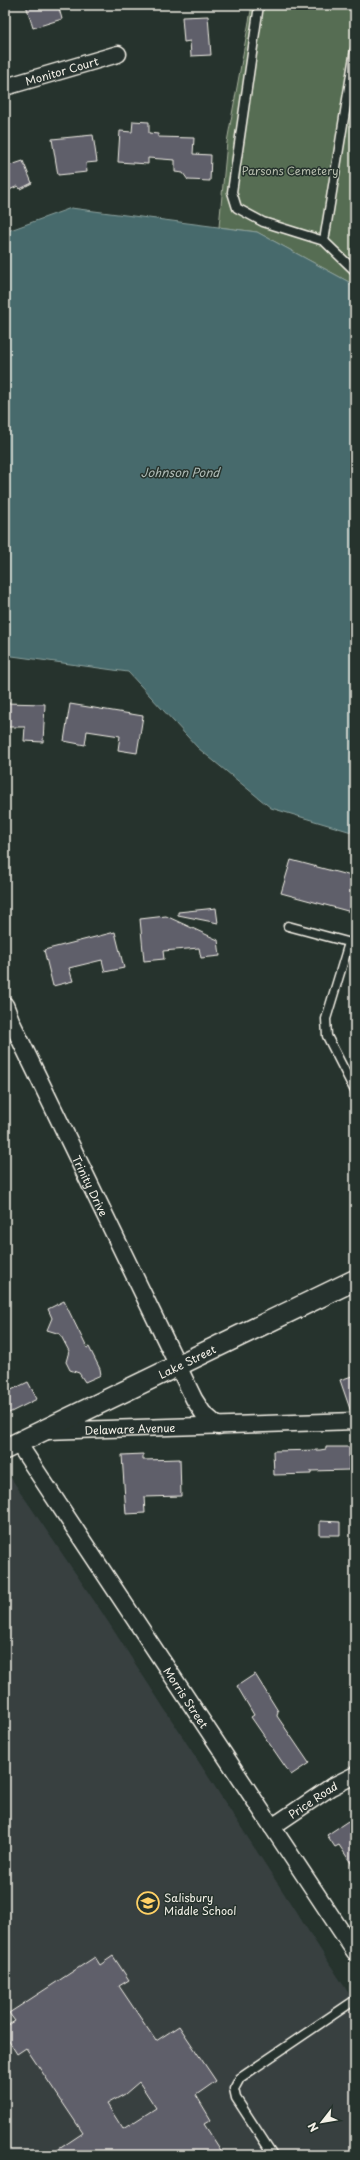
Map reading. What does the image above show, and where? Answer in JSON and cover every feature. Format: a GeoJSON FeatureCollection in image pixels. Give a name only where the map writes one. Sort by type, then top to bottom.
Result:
{"type":"FeatureCollection","features":[{"type":"Feature","properties":{"kind":"street","name":"Monitor Court"},"geometry":{"type":"LineString","coordinates":[[5,87],[118,54]]}},
{"type":"Feature","properties":{"kind":"street","name":"Trinity Drive"},"geometry":{"type":"LineString","coordinates":[[5,1005],[12,1023],[178,1365]]}},
{"type":"Feature","properties":{"kind":"street","name":"Lake Street"},"geometry":{"type":"LineString","coordinates":[[12,1446],[355,1280]]}},
{"type":"Feature","properties":{"kind":"street"},"geometry":{"type":"LineString","coordinates":[[178,1365],[194,1399],[203,1413],[218,1426]]}},
{"type":"Feature","properties":{"kind":"street","name":"Delaware Avenue"},"geometry":{"type":"LineString","coordinates":[[42,1431],[355,1420]]}},
{"type":"Feature","properties":{"kind":"street","name":"Morris Street"},"geometry":{"type":"LineString","coordinates":[[12,1446],[355,1952]]}},
{"type":"Feature","properties":{"kind":"street","name":"Price Road"},"geometry":{"type":"LineString","coordinates":[[272,1828],[331,1787],[355,1775]]}},
{"type":"Feature","properties":{"kind":"lane"},"geometry":{"type":"LineString","coordinates":[[259,5],[232,192],[237,208],[263,222],[324,241],[355,271]]}},
{"type":"Feature","properties":{"kind":"lane"},"geometry":{"type":"LineString","coordinates":[[324,241],[355,50]]}},
{"type":"Feature","properties":{"kind":"lane"},"geometry":{"type":"LineString","coordinates":[[288,926],[352,944],[326,1019],[327,1036],[355,1091]]}},
{"type":"Feature","properties":{"kind":"lane"},"geometry":{"type":"LineString","coordinates":[[273,2155],[236,2098],[234,2088],[240,2078],[355,2000]]}},
{"type":"Feature","properties":{"kind":"shaded area","name":"Salisbury Middle School"},"geometry":{"type":"Polygon","coordinates":[[[11,1478],[103,1614],[355,2003],[355,2155],[5,2155],[5,1481],[11,1478]]]}},
{"type":"Feature","properties":{"kind":"green space","name":"Parsons Cemetery"},"geometry":{"type":"Polygon","coordinates":[[[252,5],[355,5],[355,290],[349,282],[257,232],[219,227],[227,142],[252,5]]]}},
{"type":"Feature","properties":{"kind":"water","name":"Johnson Pond"},"geometry":{"type":"Polygon","coordinates":[[[71,208],[257,232],[349,282],[355,290],[355,833],[271,808],[198,748],[128,672],[5,655],[5,232],[71,208]]]}},
{"type":"Feature","properties":{"kind":"building"},"geometry":{"type":"Polygon","coordinates":[[[26,5],[58,5],[62,19],[33,28],[26,5]]]}},
{"type":"Feature","properties":{"kind":"building"},"geometry":{"type":"Polygon","coordinates":[[[208,16],[211,55],[191,56],[190,41],[184,42],[182,17],[208,16]]]}},
{"type":"Feature","properties":{"kind":"building"},"geometry":{"type":"Polygon","coordinates":[[[133,121],[149,122],[149,133],[158,134],[158,137],[194,138],[193,154],[211,155],[210,181],[188,180],[183,173],[175,172],[175,160],[148,158],[148,164],[118,162],[120,131],[132,132],[133,121]]]}},
{"type":"Feature","properties":{"kind":"building"},"geometry":{"type":"Polygon","coordinates":[[[93,135],[97,162],[86,163],[87,172],[58,175],[52,139],[93,135]]]}},
{"type":"Feature","properties":{"kind":"building"},"geometry":{"type":"Polygon","coordinates":[[[23,161],[32,183],[20,189],[18,186],[5,192],[5,167],[23,161]]]}},
{"type":"Feature","properties":{"kind":"building"},"geometry":{"type":"Polygon","coordinates":[[[5,703],[45,704],[43,742],[24,741],[25,727],[5,727],[5,703]]]}},
{"type":"Feature","properties":{"kind":"building"},"geometry":{"type":"Polygon","coordinates":[[[70,704],[143,716],[137,753],[118,750],[120,736],[87,731],[85,745],[64,741],[70,704]]]}},
{"type":"Feature","properties":{"kind":"building"},"geometry":{"type":"Polygon","coordinates":[[[291,860],[355,877],[355,913],[281,893],[291,860]]]}},
{"type":"Feature","properties":{"kind":"building"},"geometry":{"type":"Polygon","coordinates":[[[216,908],[218,923],[178,915],[178,912],[216,908]]]}},
{"type":"Feature","properties":{"kind":"building"},"geometry":{"type":"Polygon","coordinates":[[[166,916],[218,940],[220,956],[201,958],[199,948],[163,951],[164,959],[144,961],[140,919],[166,916]]]}},
{"type":"Feature","properties":{"kind":"building"},"geometry":{"type":"Polygon","coordinates":[[[115,932],[124,968],[105,972],[102,960],[69,968],[73,981],[53,986],[44,950],[115,932]]]}},
{"type":"Feature","properties":{"kind":"building"},"geometry":{"type":"Polygon","coordinates":[[[64,1301],[87,1348],[89,1347],[100,1369],[101,1375],[85,1382],[79,1373],[70,1370],[66,1362],[69,1351],[60,1334],[47,1330],[52,1318],[48,1309],[64,1301]]]}},
{"type":"Feature","properties":{"kind":"building"},"geometry":{"type":"Polygon","coordinates":[[[355,1375],[355,1412],[351,1412],[340,1380],[355,1375]]]}},
{"type":"Feature","properties":{"kind":"building"},"geometry":{"type":"Polygon","coordinates":[[[28,1382],[37,1399],[5,1415],[5,1393],[28,1382]]]}},
{"type":"Feature","properties":{"kind":"building"},"geometry":{"type":"Polygon","coordinates":[[[326,1447],[349,1447],[349,1470],[311,1471],[311,1474],[274,1475],[273,1451],[320,1450],[326,1449],[326,1447]]]}},
{"type":"Feature","properties":{"kind":"building"},"geometry":{"type":"Polygon","coordinates":[[[143,1454],[143,1460],[180,1459],[181,1496],[144,1497],[145,1513],[126,1514],[122,1455],[143,1454]]]}},
{"type":"Feature","properties":{"kind":"building"},"geometry":{"type":"Polygon","coordinates":[[[320,1521],[340,1522],[340,1535],[320,1535],[320,1521]]]}},
{"type":"Feature","properties":{"kind":"building"},"geometry":{"type":"Polygon","coordinates":[[[255,1674],[278,1711],[277,1716],[309,1763],[291,1775],[251,1717],[254,1715],[237,1686],[255,1674]]]}},
{"type":"Feature","properties":{"kind":"building"},"geometry":{"type":"Polygon","coordinates":[[[348,1821],[355,1832],[355,1869],[339,1845],[335,1847],[327,1835],[348,1821]]]}},
{"type":"Feature","properties":{"kind":"building"},"geometry":{"type":"Polygon","coordinates":[[[113,1956],[129,1980],[119,1986],[156,2041],[179,2026],[216,2081],[196,2095],[211,2120],[204,2124],[224,2155],[50,2155],[83,2133],[26,2048],[17,2054],[5,2035],[5,2027],[15,2021],[9,2013],[95,1957],[100,1965],[113,1956]],[[139,2082],[125,2094],[107,2104],[123,2129],[156,2108],[139,2082]]]}},
{"type":"Feature","properties":{"kind":"place","name":"Salisbury Middle School"},"geometry":{"type":"Point","coordinates":[148,1903]}}]}
